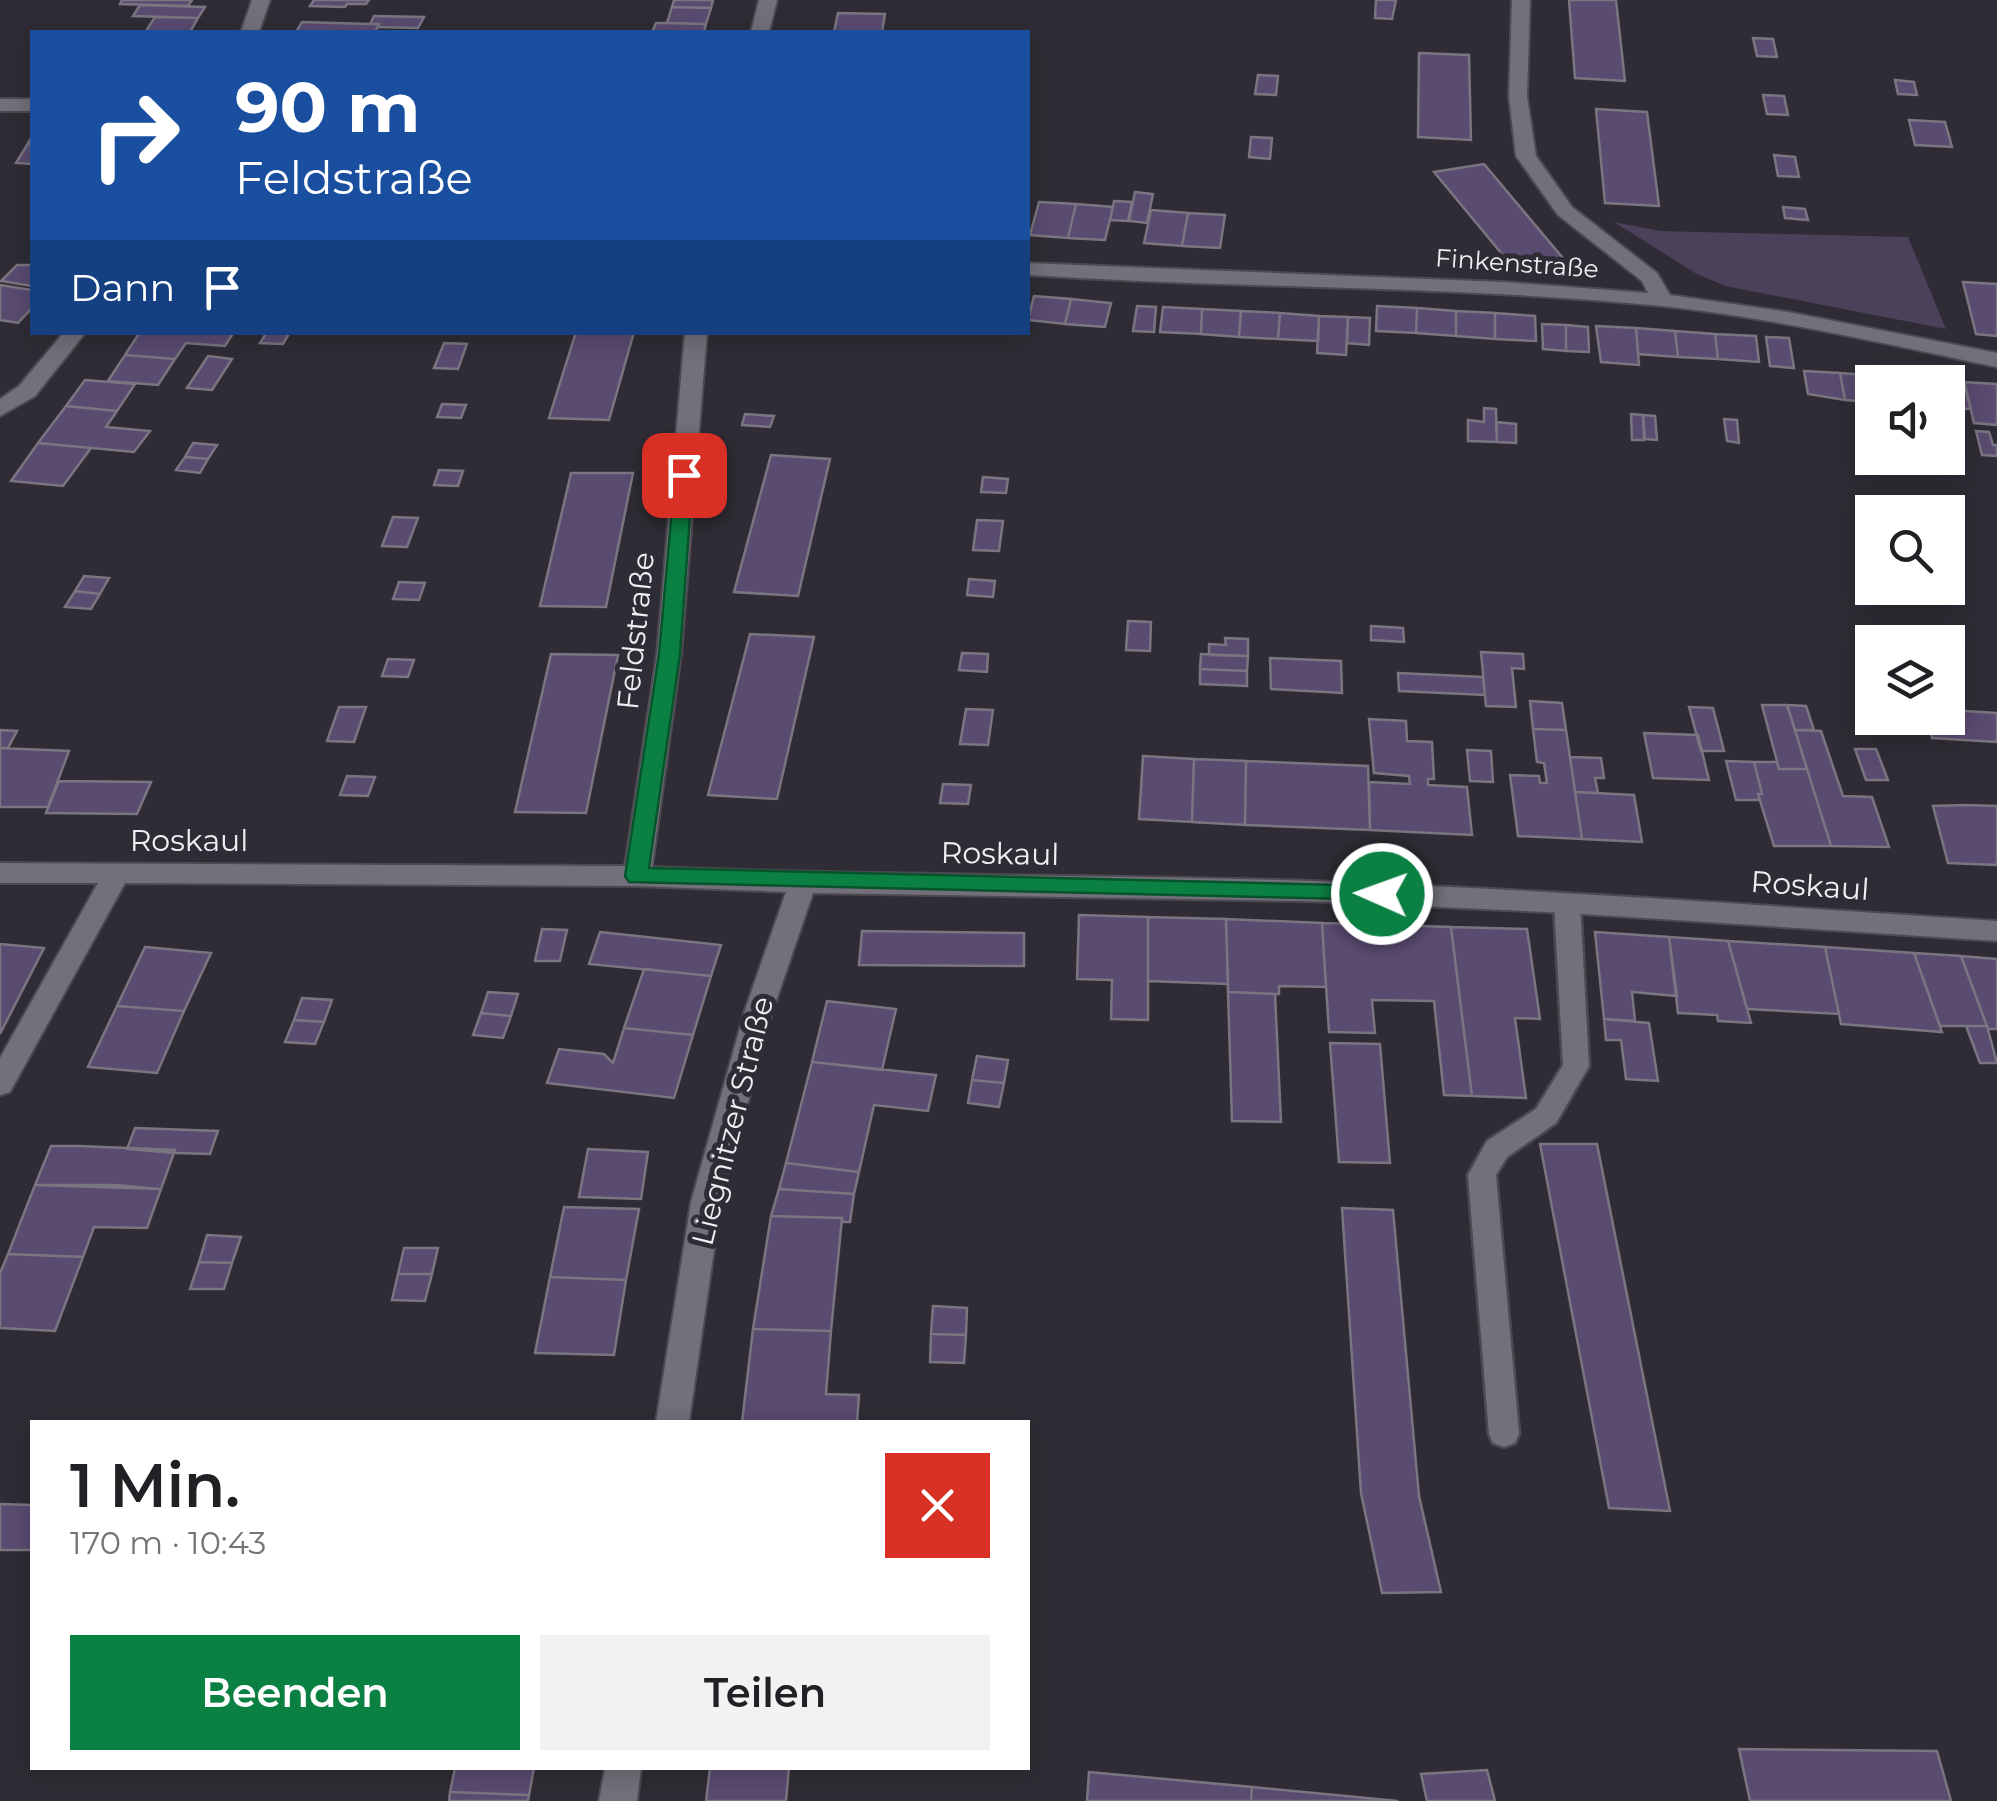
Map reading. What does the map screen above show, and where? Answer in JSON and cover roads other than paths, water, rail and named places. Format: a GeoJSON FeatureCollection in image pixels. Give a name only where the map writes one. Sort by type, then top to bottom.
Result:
{"type":"FeatureCollection","features":[{"type":"Feature","properties":{"kind":"street"},"geometry":{"type":"LineString","coordinates":[[251,30],[261,0]]}},
{"type":"Feature","properties":{"kind":"street"},"geometry":{"type":"LineString","coordinates":[[760,30],[768,0]]}},
{"type":"Feature","properties":{"kind":"street"},"geometry":{"type":"LineString","coordinates":[[1521,0],[1518,97],[1526,156],[1566,211],[1650,277],[1662,300]]}},
{"type":"Feature","properties":{"kind":"street"},"geometry":{"type":"LineString","coordinates":[[0,105],[30,106]]}},
{"type":"Feature","properties":{"kind":"street","name":"Finkenstraße"},"geometry":{"type":"LineString","coordinates":[[1030,270],[1191,279],[1374,281],[1662,300],[1773,315],[1997,360]]}},
{"type":"Feature","properties":{"kind":"street"},"geometry":{"type":"LineString","coordinates":[[0,409],[27,390],[73,335]]}},
{"type":"Feature","properties":{"kind":"street","name":"Feldstraße"},"geometry":{"type":"LineString","coordinates":[[637,876],[669,654],[696,335]]}},
{"type":"Feature","properties":{"kind":"street","name":"Roskaul"},"geometry":{"type":"LineString","coordinates":[[0,872],[637,876],[803,883],[1308,891],[1567,902],[1997,931]]}},
{"type":"Feature","properties":{"kind":"street"},"geometry":{"type":"LineString","coordinates":[[0,1084],[116,872]]}},
{"type":"Feature","properties":{"kind":"street","name":"Liegnitzer Straße"},"geometry":{"type":"LineString","coordinates":[[674,1420],[706,1202],[759,1010],[803,883]]}},
{"type":"Feature","properties":{"kind":"street"},"geometry":{"type":"LineString","coordinates":[[618,1801],[623,1770]]}},
{"type":"Feature","properties":{"kind":"lane"},"geometry":{"type":"LineString","coordinates":[[1504,1434],[1482,1175],[1497,1149],[1546,1116],[1576,1066],[1567,902]]}}]}
